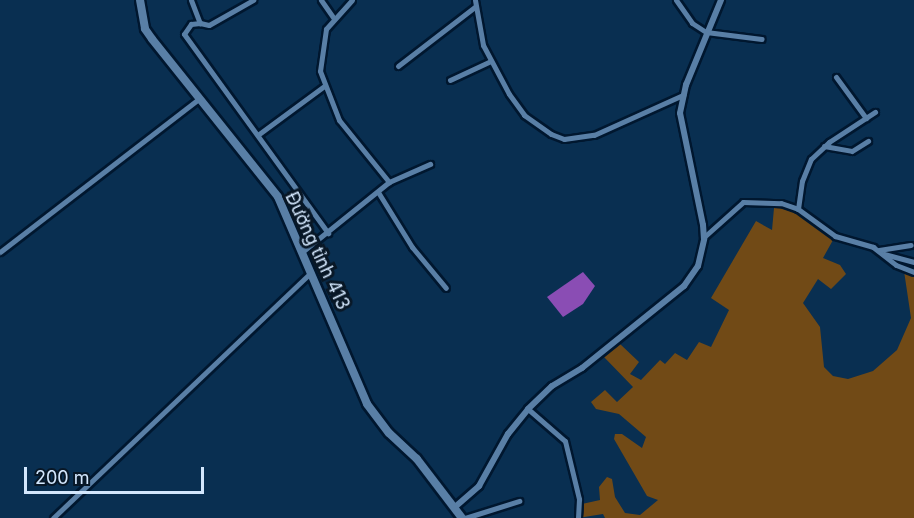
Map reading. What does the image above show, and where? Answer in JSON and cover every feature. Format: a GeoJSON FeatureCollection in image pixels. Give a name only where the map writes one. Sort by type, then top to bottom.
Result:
{"type":"FeatureCollection","features":[{"type":"Feature","properties":{"kind":"main road","name":"Đường tỉnh 413"},"geometry":{"type":"LineString","coordinates":[[140,0],[145,29],[278,197],[367,404],[463,518]]}},
{"type":"Feature","properties":{"kind":"street"},"geometry":{"type":"LineString","coordinates":[[191,0],[200,23]]}},
{"type":"Feature","properties":{"kind":"street"},"geometry":{"type":"LineString","coordinates":[[253,0],[209,25],[191,24],[184,34],[260,134],[328,233]]}},
{"type":"Feature","properties":{"kind":"street"},"geometry":{"type":"LineString","coordinates":[[321,0],[333,17]]}},
{"type":"Feature","properties":{"kind":"street"},"geometry":{"type":"LineString","coordinates":[[352,0],[333,17],[321,47],[324,86],[339,120],[389,183]]}},
{"type":"Feature","properties":{"kind":"street"},"geometry":{"type":"LineString","coordinates":[[676,0],[692,23],[706,32],[762,39]]}},
{"type":"Feature","properties":{"kind":"street"},"geometry":{"type":"LineString","coordinates":[[454,507],[479,486],[508,434],[552,386],[582,368],[684,286],[698,266],[704,237],[680,113],[683,95],[706,32],[721,0]]}},
{"type":"Feature","properties":{"kind":"street"},"geometry":{"type":"LineString","coordinates":[[398,66],[476,3],[483,45],[491,61],[524,115],[551,134],[564,139],[594,135],[683,95]]}},
{"type":"Feature","properties":{"kind":"street"},"geometry":{"type":"LineString","coordinates":[[450,80],[491,61]]}},
{"type":"Feature","properties":{"kind":"street"},"geometry":{"type":"LineString","coordinates":[[836,77],[866,118]]}},
{"type":"Feature","properties":{"kind":"street"},"geometry":{"type":"LineString","coordinates":[[260,134],[324,86]]}},
{"type":"Feature","properties":{"kind":"street"},"geometry":{"type":"LineString","coordinates":[[0,252],[199,99]]}},
{"type":"Feature","properties":{"kind":"street"},"geometry":{"type":"LineString","coordinates":[[798,209],[805,170],[824,146],[875,112]]}},
{"type":"Feature","properties":{"kind":"street"},"geometry":{"type":"LineString","coordinates":[[824,146],[852,152],[868,141]]}},
{"type":"Feature","properties":{"kind":"street"},"geometry":{"type":"LineString","coordinates":[[302,252],[389,183],[429,164]]}},
{"type":"Feature","properties":{"kind":"street"},"geometry":{"type":"LineString","coordinates":[[378,192],[412,247],[447,288]]}},
{"type":"Feature","properties":{"kind":"street"},"geometry":{"type":"LineString","coordinates":[[704,237],[731,210],[747,201],[781,203],[798,209],[835,236],[914,262]]}},
{"type":"Feature","properties":{"kind":"street"},"geometry":{"type":"LineString","coordinates":[[880,251],[890,251],[911,245]]}},
{"type":"Feature","properties":{"kind":"street"},"geometry":{"type":"LineString","coordinates":[[880,251],[914,272]]}},
{"type":"Feature","properties":{"kind":"street"},"geometry":{"type":"LineString","coordinates":[[53,518],[310,273]]}},
{"type":"Feature","properties":{"kind":"street"},"geometry":{"type":"LineString","coordinates":[[528,410],[565,441],[579,499],[578,518]]}},
{"type":"Feature","properties":{"kind":"street"},"geometry":{"type":"LineString","coordinates":[[463,518],[519,501]]}},
{"type":"Feature","properties":{"kind":"shaded area"},"geometry":{"type":"Polygon","coordinates":[[[779,206],[796,212],[833,240],[823,258],[840,265],[846,274],[831,289],[818,279],[803,303],[820,327],[824,367],[833,376],[848,379],[873,371],[897,350],[911,318],[904,271],[914,274],[914,518],[605,518],[603,514],[578,518],[582,504],[600,500],[599,487],[607,477],[612,479],[615,497],[625,513],[640,515],[658,500],[647,496],[614,439],[615,434],[622,434],[642,448],[646,437],[619,414],[596,409],[591,402],[605,390],[617,402],[633,387],[603,356],[619,343],[639,362],[630,374],[641,380],[660,360],[665,364],[675,353],[687,360],[699,342],[711,347],[729,310],[711,298],[756,221],[772,230],[774,208],[779,206]]]}},
{"type":"Feature","properties":{"kind":"shaded area"},"geometry":{"type":"Polygon","coordinates":[[[583,272],[595,286],[583,304],[563,317],[547,297],[583,272]]]}}]}
